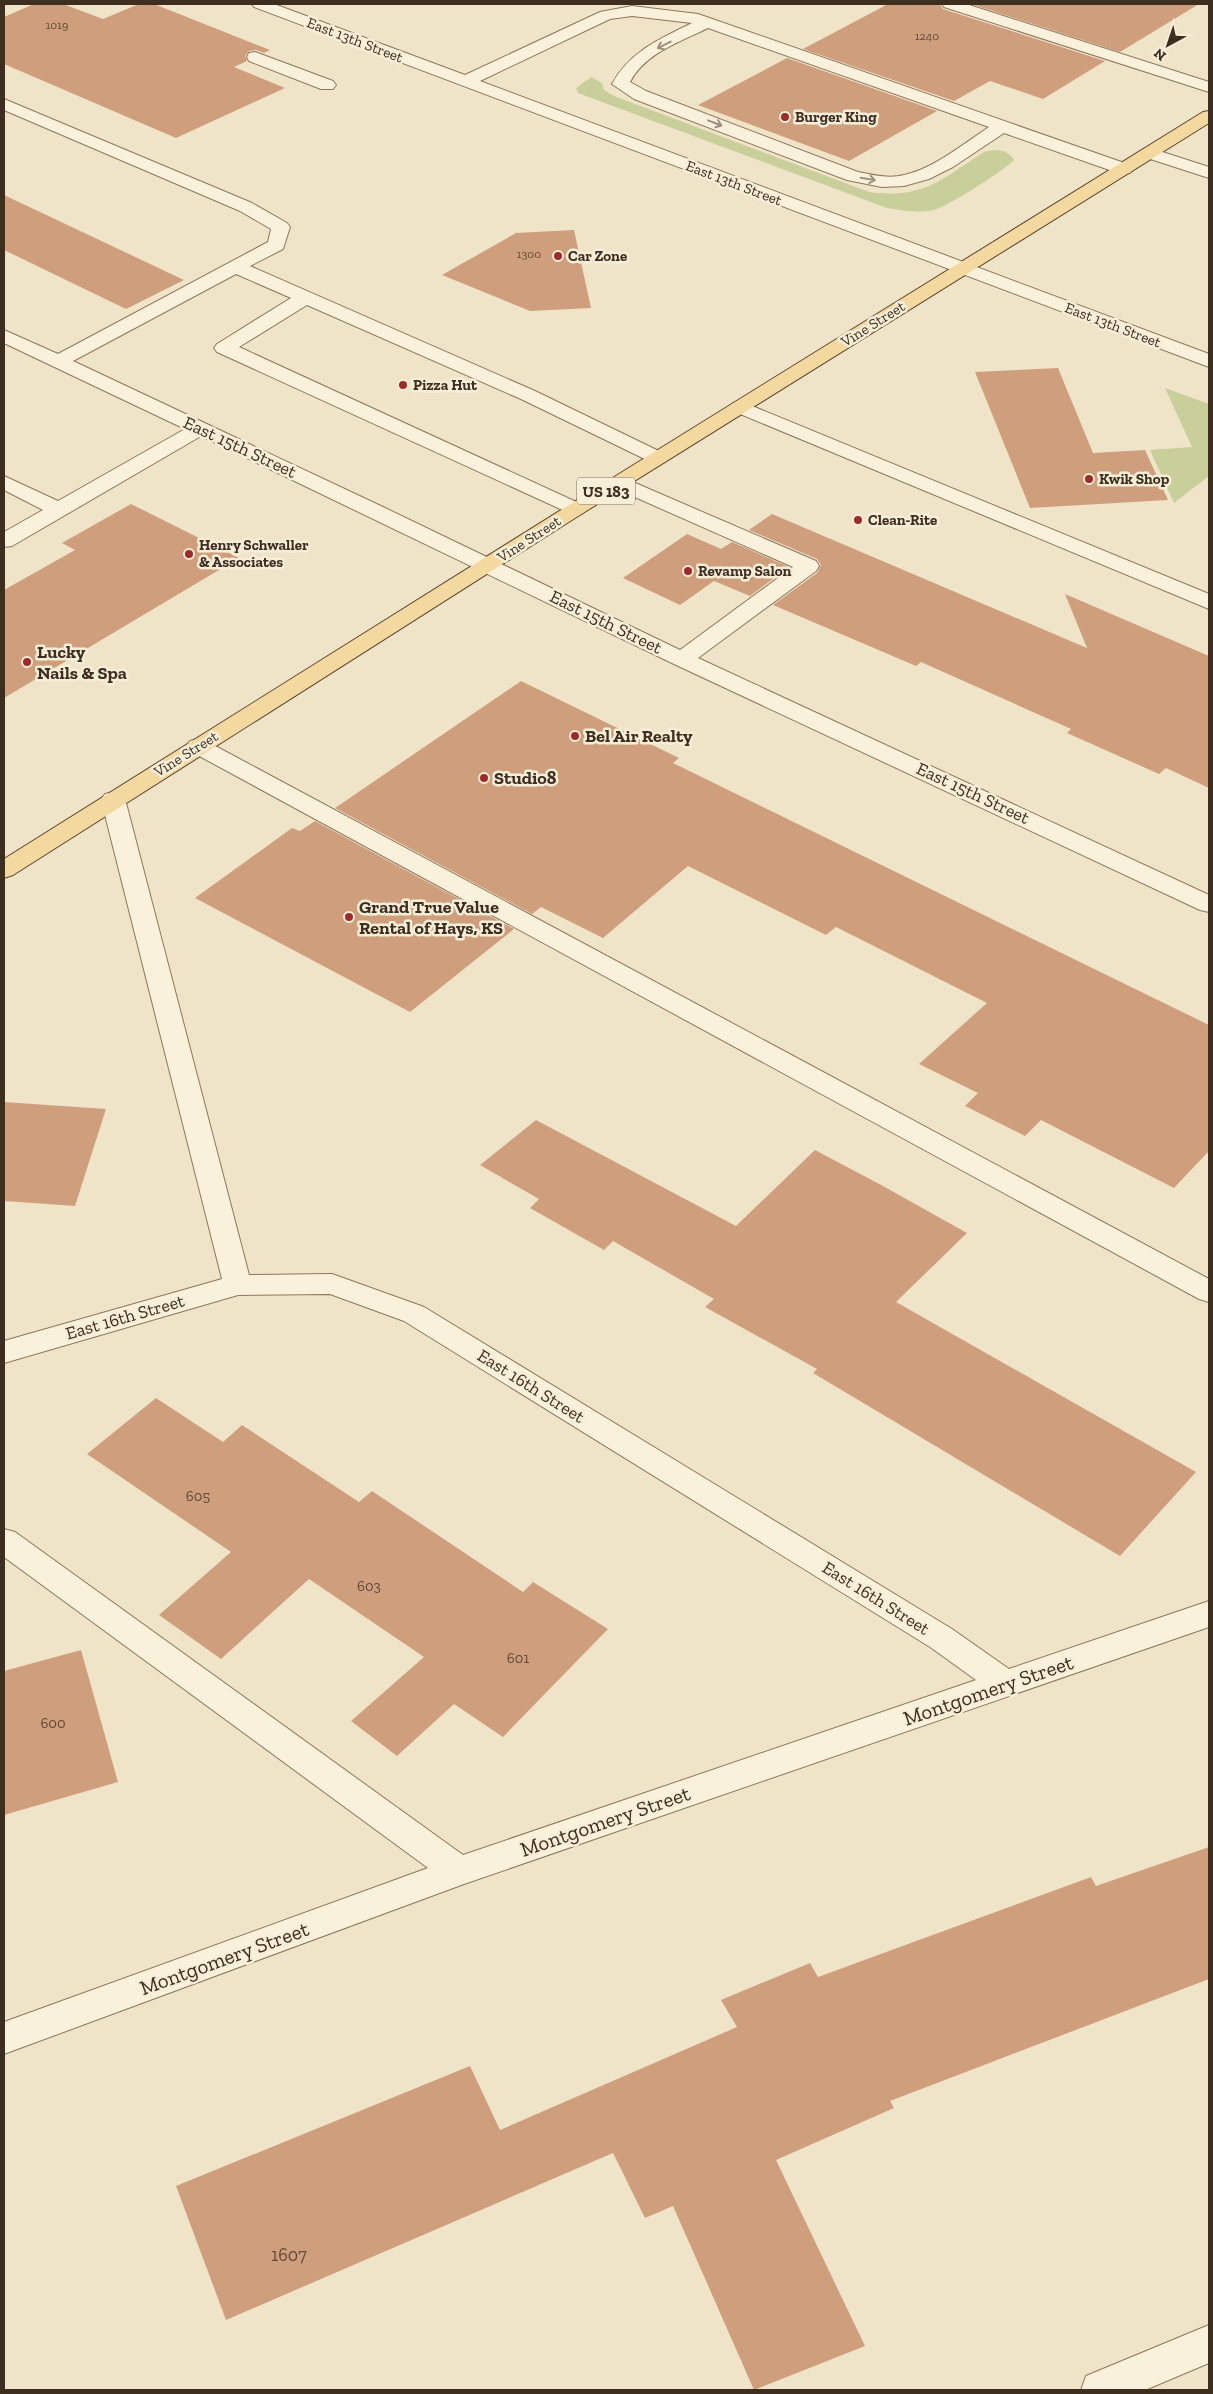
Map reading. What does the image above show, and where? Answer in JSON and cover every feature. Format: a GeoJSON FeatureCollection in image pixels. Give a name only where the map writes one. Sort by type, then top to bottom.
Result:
{"type":"FeatureCollection","features":[{"type":"Feature","properties":{"kind":"main road","name":"Vine Street"},"geometry":{"type":"LineString","coordinates":[[4,870],[113,799],[576,509],[1209,116]]}},
{"type":"Feature","properties":{"kind":"street","name":"East 13th Street"},"geometry":{"type":"LineString","coordinates":[[260,4],[1209,361]]}},
{"type":"Feature","properties":{"kind":"street"},"geometry":{"type":"LineString","coordinates":[[950,4],[1209,87]]}},
{"type":"Feature","properties":{"kind":"street"},"geometry":{"type":"LineString","coordinates":[[466,82],[606,15],[632,11],[707,22],[1124,169]]}},
{"type":"Feature","properties":{"kind":"street"},"geometry":{"type":"LineString","coordinates":[[707,22],[639,58],[626,72],[621,84],[640,94],[853,176],[883,182],[910,180],[932,170],[1002,126]]}},
{"type":"Feature","properties":{"kind":"street"},"geometry":{"type":"LineString","coordinates":[[255,57],[327,85]]}},
{"type":"Feature","properties":{"kind":"street"},"geometry":{"type":"LineString","coordinates":[[4,104],[246,207],[281,227],[276,244],[57,362]]}},
{"type":"Feature","properties":{"kind":"street"},"geometry":{"type":"LineString","coordinates":[[1150,153],[1209,173]]}},
{"type":"Feature","properties":{"kind":"street"},"geometry":{"type":"LineString","coordinates":[[236,267],[528,395],[658,458]]}},
{"type":"Feature","properties":{"kind":"street"},"geometry":{"type":"LineString","coordinates":[[305,298],[224,348],[576,509]]}},
{"type":"Feature","properties":{"kind":"street","name":"East 15th Street"},"geometry":{"type":"LineString","coordinates":[[4,336],[489,565],[682,659],[1209,904]]}},
{"type":"Feature","properties":{"kind":"street"},"geometry":{"type":"LineString","coordinates":[[740,407],[1209,602]]}},
{"type":"Feature","properties":{"kind":"street"},"geometry":{"type":"LineString","coordinates":[[4,541],[201,428]]}},
{"type":"Feature","properties":{"kind":"street"},"geometry":{"type":"LineString","coordinates":[[4,482],[58,509]]}},
{"type":"Feature","properties":{"kind":"street"},"geometry":{"type":"LineString","coordinates":[[619,483],[808,566],[682,659]]}},
{"type":"Feature","properties":{"kind":"street"},"geometry":{"type":"LineString","coordinates":[[198,746],[1209,1292]]}},
{"type":"Feature","properties":{"kind":"street"},"geometry":{"type":"LineString","coordinates":[[113,799],[238,1286]]}},
{"type":"Feature","properties":{"kind":"street","name":"East 16th Street"},"geometry":{"type":"LineString","coordinates":[[4,1352],[238,1286],[332,1284],[414,1314],[941,1638],[1006,1684]]}},
{"type":"Feature","properties":{"kind":"street"},"geometry":{"type":"LineString","coordinates":[[4,1541],[460,1871]]}},
{"type":"Feature","properties":{"kind":"street","name":"Montgomery Street"},"geometry":{"type":"LineString","coordinates":[[4,2038],[460,1871],[1209,1614]]}},
{"type":"Feature","properties":{"kind":"street"},"geometry":{"type":"LineString","coordinates":[[1100,2390],[1209,2344]]}},
{"type":"Feature","properties":{"kind":"green space"},"geometry":{"type":"Polygon","coordinates":[[[591,77],[602,83],[604,90],[614,96],[869,192],[904,193],[918,190],[943,179],[988,151],[997,150],[1005,152],[1012,156],[1014,160],[976,188],[934,210],[911,211],[887,208],[578,93],[576,88],[591,77]]]}},
{"type":"Feature","properties":{"kind":"green space"},"geometry":{"type":"Polygon","coordinates":[[[1165,388],[1209,404],[1209,476],[1174,503],[1150,450],[1192,447],[1165,388]]]}},
{"type":"Feature","properties":{"kind":"building"},"geometry":{"type":"Polygon","coordinates":[[[34,4],[63,4],[103,19],[139,4],[154,4],[270,50],[264,53],[256,50],[249,51],[245,56],[247,61],[234,67],[285,88],[176,138],[4,64],[4,17],[34,4]]]}},
{"type":"Feature","properties":{"kind":"building"},"geometry":{"type":"Polygon","coordinates":[[[888,4],[940,4],[943,9],[1105,61],[1043,99],[990,81],[954,101],[803,49],[888,4]]]}},
{"type":"Feature","properties":{"kind":"building"},"geometry":{"type":"Polygon","coordinates":[[[971,4],[1199,4],[1120,52],[971,4]]]}},
{"type":"Feature","properties":{"kind":"building"},"geometry":{"type":"Polygon","coordinates":[[[787,58],[937,111],[849,161],[698,105],[787,58]]]}},
{"type":"Feature","properties":{"kind":"building"},"geometry":{"type":"Polygon","coordinates":[[[4,195],[184,280],[126,309],[4,250],[4,195]]]}},
{"type":"Feature","properties":{"kind":"building"},"geometry":{"type":"Polygon","coordinates":[[[574,230],[591,308],[530,311],[442,275],[516,233],[574,230]]]}},
{"type":"Feature","properties":{"kind":"building"},"geometry":{"type":"Polygon","coordinates":[[[1058,368],[1093,453],[1145,450],[1168,500],[1030,508],[975,372],[1058,368]]]}},
{"type":"Feature","properties":{"kind":"building"},"geometry":{"type":"Polygon","coordinates":[[[131,504],[239,558],[4,698],[4,590],[75,550],[62,543],[131,504]]]}},
{"type":"Feature","properties":{"kind":"building"},"geometry":{"type":"Polygon","coordinates":[[[772,514],[1087,648],[1065,594],[1209,656],[1209,788],[1166,768],[1159,774],[1067,733],[1071,729],[921,662],[916,666],[773,605],[817,573],[821,565],[817,559],[749,530],[772,514]]]}},
{"type":"Feature","properties":{"kind":"building","name":"Revamp Salon"},"geometry":{"type":"Polygon","coordinates":[[[687,534],[721,549],[732,542],[789,567],[750,596],[714,581],[680,605],[623,578],[687,534]]]}},
{"type":"Feature","properties":{"kind":"building"},"geometry":{"type":"Polygon","coordinates":[[[521,681],[679,758],[673,763],[1209,1025],[1209,1151],[1174,1188],[1041,1120],[1025,1136],[965,1106],[978,1093],[919,1064],[987,1003],[836,927],[826,935],[688,866],[603,938],[541,907],[532,914],[335,808],[521,681]]]}},
{"type":"Feature","properties":{"kind":"building","name":"Grand True Value Rental of Hays, KS"},"geometry":{"type":"Polygon","coordinates":[[[315,821],[514,929],[410,1012],[195,898],[292,828],[300,831],[315,821]]]}},
{"type":"Feature","properties":{"kind":"building"},"geometry":{"type":"Polygon","coordinates":[[[4,1102],[106,1109],[75,1206],[4,1201],[4,1102]]]}},
{"type":"Feature","properties":{"kind":"building"},"geometry":{"type":"Polygon","coordinates":[[[536,1120],[736,1226],[815,1150],[883,1186],[967,1233],[896,1302],[1196,1472],[1120,1556],[813,1373],[817,1369],[705,1307],[714,1299],[613,1241],[604,1250],[530,1208],[539,1199],[480,1165],[536,1120]]]}},
{"type":"Feature","properties":{"kind":"building"},"geometry":{"type":"Polygon","coordinates":[[[156,1398],[223,1442],[242,1425],[359,1502],[372,1491],[523,1592],[533,1582],[608,1629],[503,1737],[454,1704],[397,1756],[351,1721],[424,1657],[309,1579],[221,1659],[159,1615],[231,1552],[87,1454],[156,1398]]]}},
{"type":"Feature","properties":{"kind":"building"},"geometry":{"type":"Polygon","coordinates":[[[81,1650],[118,1782],[4,1815],[4,1671],[81,1650]]]}},
{"type":"Feature","properties":{"kind":"building"},"geometry":{"type":"Polygon","coordinates":[[[1209,1847],[1209,1979],[890,2101],[894,2108],[776,2160],[865,2346],[754,2390],[673,2206],[645,2218],[613,2153],[226,2320],[176,2186],[470,2066],[500,2130],[737,2027],[721,2000],[810,1963],[818,1977],[1091,1877],[1096,1886],[1209,1847]]]}},
{"type":"Feature","properties":{"kind":"place","name":"Burger King"},"geometry":{"type":"Point","coordinates":[785,117]}},
{"type":"Feature","properties":{"kind":"place","name":"Car Zone"},"geometry":{"type":"Point","coordinates":[558,256]}},
{"type":"Feature","properties":{"kind":"place","name":"Pizza Hut"},"geometry":{"type":"Point","coordinates":[403,385]}},
{"type":"Feature","properties":{"kind":"place","name":"Kwik Shop"},"geometry":{"type":"Point","coordinates":[1089,479]}},
{"type":"Feature","properties":{"kind":"place","name":"Clean-Rite"},"geometry":{"type":"Point","coordinates":[858,520]}},
{"type":"Feature","properties":{"kind":"place","name":"Henry Schwaller & Associates"},"geometry":{"type":"Point","coordinates":[189,554]}},
{"type":"Feature","properties":{"kind":"place","name":"Revamp Salon"},"geometry":{"type":"Point","coordinates":[688,571]}},
{"type":"Feature","properties":{"kind":"place","name":"Lucky Nails & Spa"},"geometry":{"type":"Point","coordinates":[27,662]}},
{"type":"Feature","properties":{"kind":"place","name":"Bel Air Realty"},"geometry":{"type":"Point","coordinates":[575,736]}},
{"type":"Feature","properties":{"kind":"place","name":"Studio8"},"geometry":{"type":"Point","coordinates":[484,778]}},
{"type":"Feature","properties":{"kind":"place","name":"Grand True Value Rental of Hays, KS"},"geometry":{"type":"Point","coordinates":[349,917]}}]}
